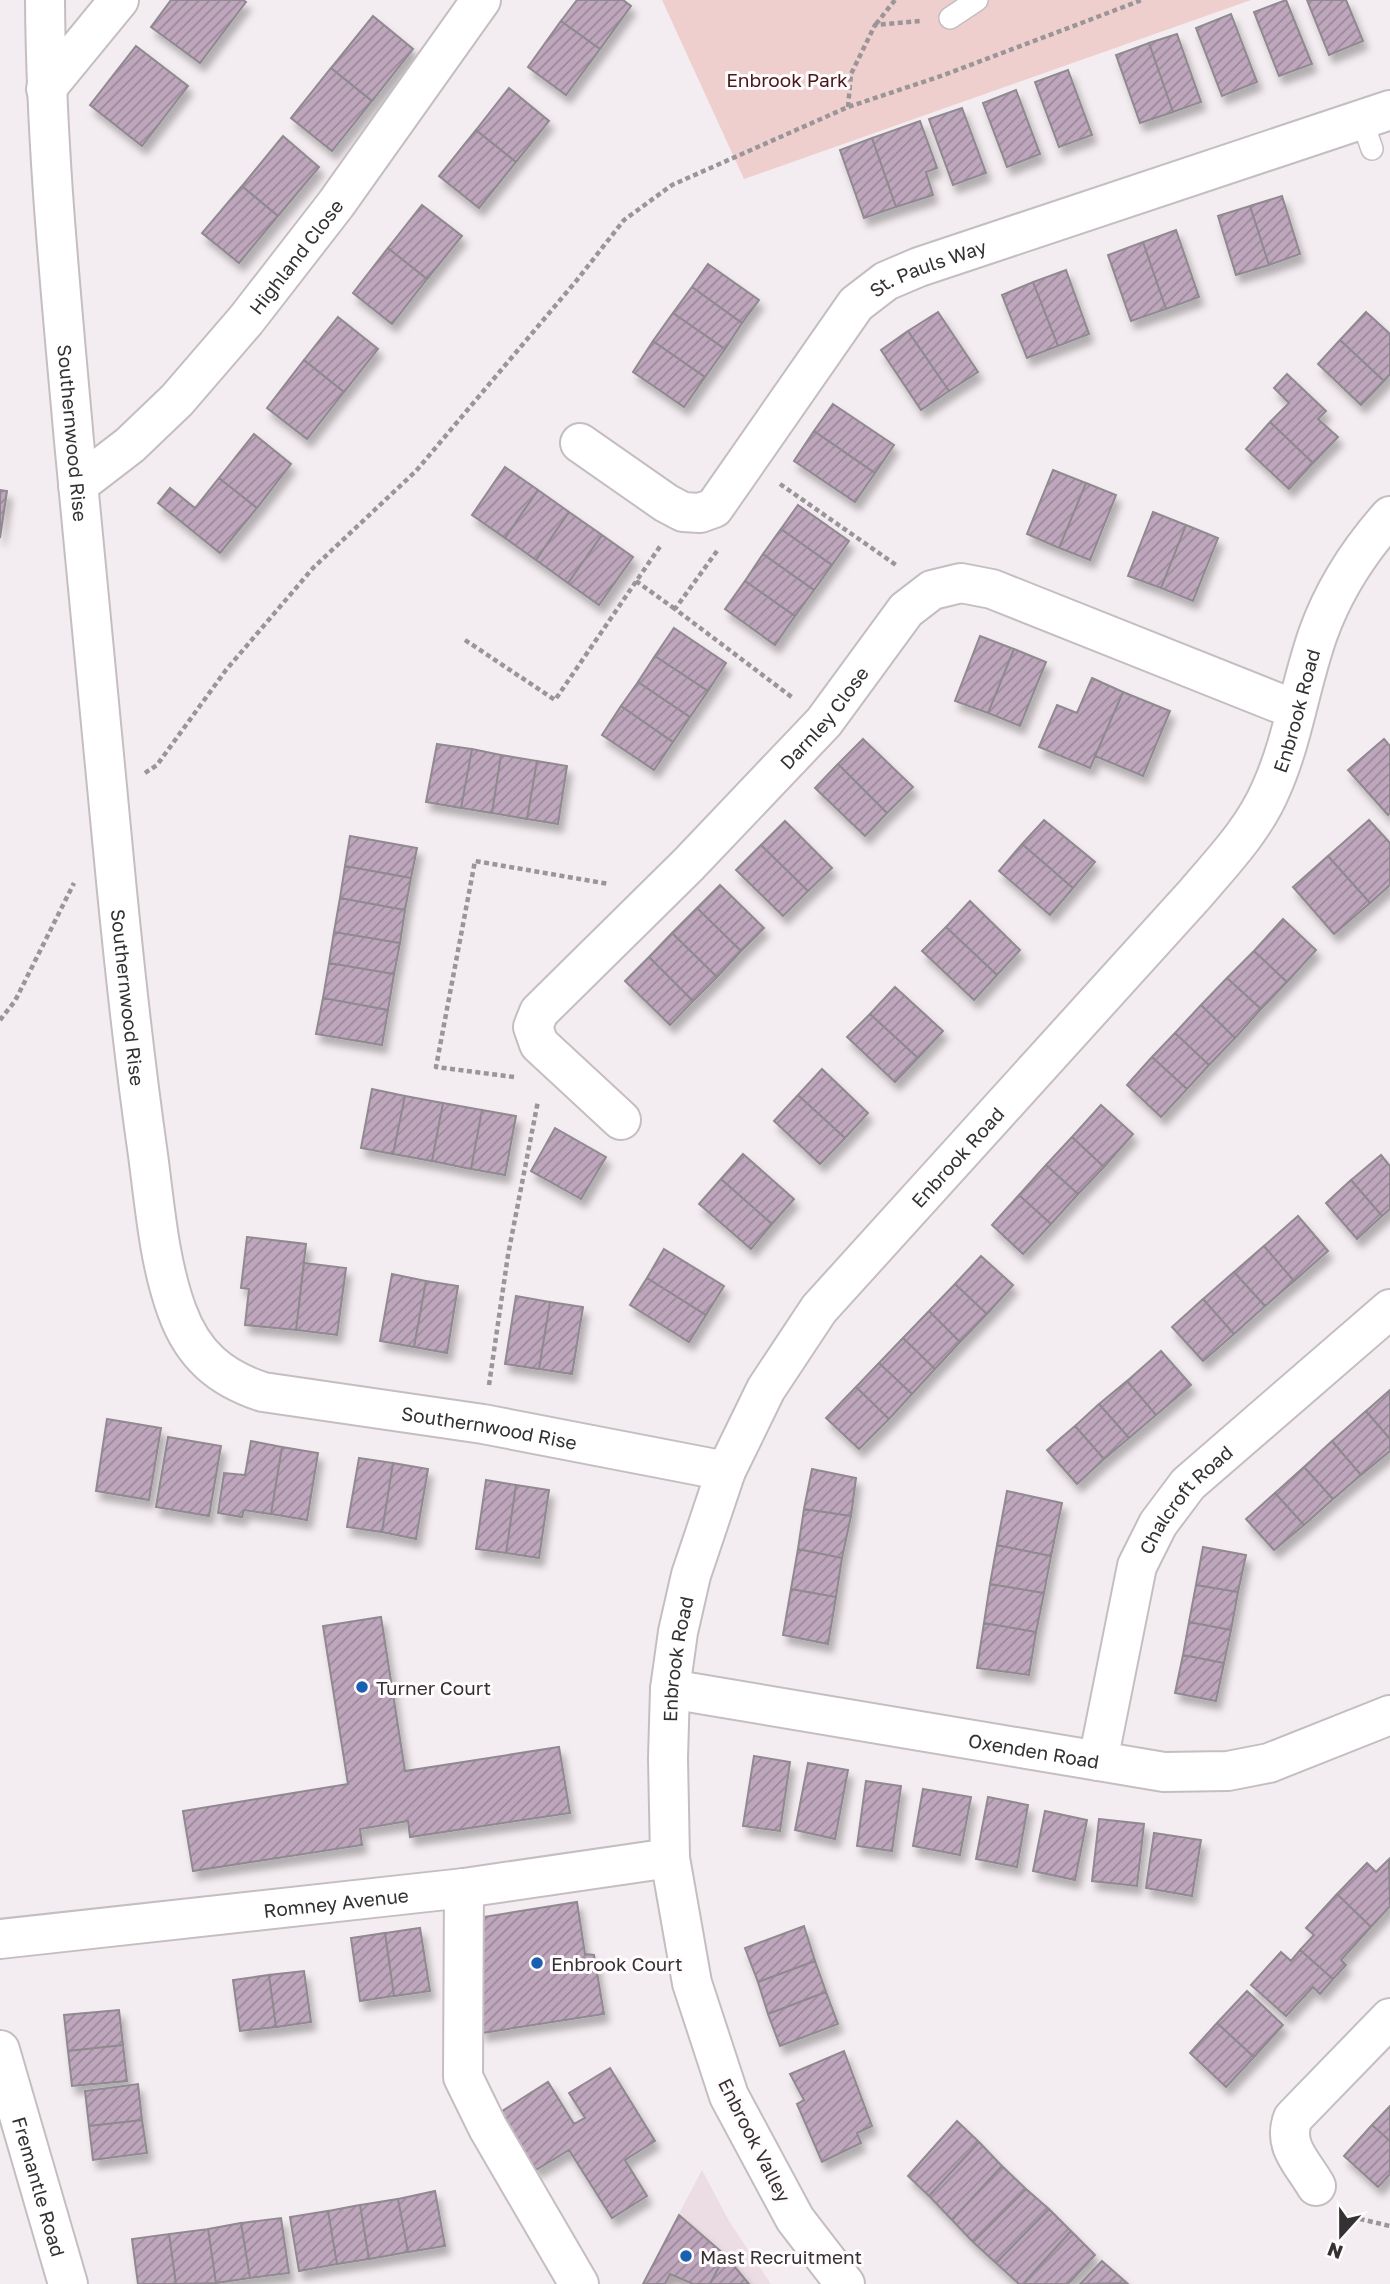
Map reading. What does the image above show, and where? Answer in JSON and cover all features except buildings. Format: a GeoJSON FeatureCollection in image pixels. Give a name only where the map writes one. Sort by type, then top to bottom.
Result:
{"type":"FeatureCollection","features":[{"type":"Feature","properties":{"kind":"street","name":"Southernwood Rise"},"geometry":{"type":"LineString","coordinates":[[45,0],[46,89],[78,485],[129,1013],[159,1241],[176,1309],[186,1332],[199,1352],[222,1375],[263,1392],[483,1424],[726,1471]]}},
{"type":"Feature","properties":{"kind":"street"},"geometry":{"type":"LineString","coordinates":[[46,89],[119,0]]}},
{"type":"Feature","properties":{"kind":"street","name":"Highland Close"},"geometry":{"type":"LineString","coordinates":[[78,485],[130,445],[177,400],[246,320],[336,204],[481,0]]}},
{"type":"Feature","properties":{"kind":"street","name":"St. Pauls Way"},"geometry":{"type":"LineString","coordinates":[[720,502],[856,304],[886,281],[919,267],[1375,126]]}},
{"type":"Feature","properties":{"kind":"street"},"geometry":{"type":"LineString","coordinates":[[580,443],[683,512],[700,513],[714,508],[720,502]]}},
{"type":"Feature","properties":{"kind":"street","name":"Enbrook Road"},"geometry":{"type":"LineString","coordinates":[[670,1858],[670,1689],[678,1632],[691,1575],[726,1471],[766,1389],[819,1309],[1196,893],[1251,828],[1272,788],[1318,635],[1340,581],[1390,516]]}},
{"type":"Feature","properties":{"kind":"street","name":"Darnley Close"},"geometry":{"type":"LineString","coordinates":[[621,1120],[539,1044],[533,1027],[539,1013],[824,722],[906,610],[932,590],[961,583],[992,589],[1296,710]]}},
{"type":"Feature","properties":{"kind":"street","name":"Chalcroft Road"},"geometry":{"type":"LineString","coordinates":[[1098,1762],[1137,1566],[1158,1524],[1188,1484],[1390,1309]]}},
{"type":"Feature","properties":{"kind":"street","name":"Oxenden Road"},"geometry":{"type":"LineString","coordinates":[[670,1689],[1164,1772],[1228,1772],[1269,1763],[1390,1715]]}},
{"type":"Feature","properties":{"kind":"street","name":"Romney Avenue"},"geometry":{"type":"LineString","coordinates":[[0,1939],[464,1888],[670,1858]]}},
{"type":"Feature","properties":{"kind":"street","name":"Enbrook Valley"},"geometry":{"type":"LineString","coordinates":[[670,1858],[692,1983],[729,2096],[795,2219],[845,2284]]}},
{"type":"Feature","properties":{"kind":"street"},"geometry":{"type":"LineString","coordinates":[[464,1888],[463,2077],[488,2128],[579,2284]]}},
{"type":"Feature","properties":{"kind":"street"},"geometry":{"type":"LineString","coordinates":[[1315,2186],[1289,2138],[1293,2118],[1390,2018]]}},
{"type":"Feature","properties":{"kind":"street","name":"Fremantle Road"},"geometry":{"type":"LineString","coordinates":[[0,2050],[68,2284]]}},
{"type":"Feature","properties":{"kind":"lane"},"geometry":{"type":"LineString","coordinates":[[950,18],[977,0]]}},
{"type":"Feature","properties":{"kind":"path"},"geometry":{"type":"LineString","coordinates":[[848,107],[851,74],[875,25],[895,0]]}},
{"type":"Feature","properties":{"kind":"path"},"geometry":{"type":"LineString","coordinates":[[107,798],[125,789],[157,765],[226,670],[313,568],[416,471],[624,220],[672,185],[848,107],[944,75],[1142,0]]}},
{"type":"Feature","properties":{"kind":"path"},"geometry":{"type":"LineString","coordinates":[[875,25],[950,18]]}},
{"type":"Feature","properties":{"kind":"path"},"geometry":{"type":"LineString","coordinates":[[748,461],[932,590]]}},
{"type":"Feature","properties":{"kind":"path"},"geometry":{"type":"LineString","coordinates":[[675,608],[726,539],[720,502]]}},
{"type":"Feature","properties":{"kind":"path"},"geometry":{"type":"LineString","coordinates":[[465,640],[555,700],[683,512]]}},
{"type":"Feature","properties":{"kind":"path"},"geometry":{"type":"LineString","coordinates":[[636,581],[824,722]]}},
{"type":"Feature","properties":{"kind":"path"},"geometry":{"type":"LineString","coordinates":[[516,1078],[436,1067],[475,861],[659,893]]}},
{"type":"Feature","properties":{"kind":"path"},"geometry":{"type":"LineString","coordinates":[[0,1020],[15,1001],[77,876]]}},
{"type":"Feature","properties":{"kind":"path"},"geometry":{"type":"LineString","coordinates":[[483,1424],[508,1255],[540,1094]]}},
{"type":"Feature","properties":{"kind":"shaded area"},"geometry":{"type":"Polygon","coordinates":[[[702,2170],[729,2221],[771,2284],[642,2284],[702,2170]]]}},
{"type":"Feature","properties":{"kind":"green space","name":"Enbrook Park"},"geometry":{"type":"Polygon","coordinates":[[[662,0],[1251,0],[744,179],[662,0]]]}},
{"type":"Feature","properties":{"kind":"place","name":"Turner Court"},"geometry":{"type":"Point","coordinates":[362,1687]}},
{"type":"Feature","properties":{"kind":"place","name":"Enbrook Court"},"geometry":{"type":"Point","coordinates":[537,1963]}},
{"type":"Feature","properties":{"kind":"place","name":"Mast Recruitment"},"geometry":{"type":"Point","coordinates":[686,2256]}}]}
